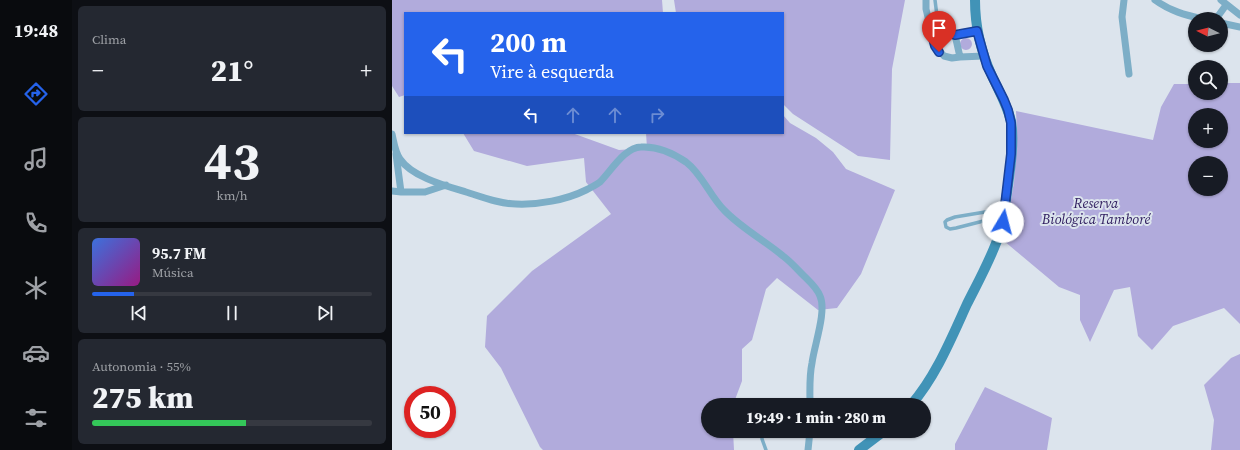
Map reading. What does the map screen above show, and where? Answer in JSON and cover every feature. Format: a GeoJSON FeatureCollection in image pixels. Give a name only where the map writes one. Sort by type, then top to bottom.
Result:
{"type":"FeatureCollection","features":[{"type":"Feature","properties":{"kind":"main road"},"geometry":{"type":"LineString","coordinates":[[917,398],[926,386],[940,361],[994,248],[1000,235],[1004,212],[1011,154],[1011,123],[1006,105],[984,56],[977,31],[975,0]]}},
{"type":"Feature","properties":{"kind":"main road"},"geometry":{"type":"LineString","coordinates":[[858,450],[874,438]]}},
{"type":"Feature","properties":{"kind":"street"},"geometry":{"type":"LineString","coordinates":[[926,0],[926,10],[930,27],[935,46],[939,52],[948,57],[984,56]]}},
{"type":"Feature","properties":{"kind":"street"},"geometry":{"type":"LineString","coordinates":[[1124,0],[1122,17],[1129,74]]}},
{"type":"Feature","properties":{"kind":"street"},"geometry":{"type":"LineString","coordinates":[[1155,0],[1175,12],[1188,15]]}},
{"type":"Feature","properties":{"kind":"street"},"geometry":{"type":"LineString","coordinates":[[1223,3],[1240,15]]}},
{"type":"Feature","properties":{"kind":"street"},"geometry":{"type":"LineString","coordinates":[[1228,24],[1240,27]]}},
{"type":"Feature","properties":{"kind":"street"},"geometry":{"type":"LineString","coordinates":[[930,27],[955,35],[977,31]]}},
{"type":"Feature","properties":{"kind":"street"},"geometry":{"type":"LineString","coordinates":[[955,35],[960,57]]}},
{"type":"Feature","properties":{"kind":"street"},"geometry":{"type":"LineString","coordinates":[[392,134],[402,192]]}},
{"type":"Feature","properties":{"kind":"street"},"geometry":{"type":"LineString","coordinates":[[395,147],[401,159],[407,166],[421,175],[446,185],[502,203],[516,204],[540,203],[584,191],[598,183],[620,158],[636,147],[652,147],[672,153],[693,168],[713,198],[724,211],[784,256],[816,289],[821,297],[823,306],[811,364],[810,398]]}},
{"type":"Feature","properties":{"kind":"street"},"geometry":{"type":"LineString","coordinates":[[392,191],[425,192],[446,185]]}},
{"type":"Feature","properties":{"kind":"street"},"geometry":{"type":"LineString","coordinates":[[808,450],[809,438]]}},
{"type":"Feature","properties":{"kind":"lane"},"geometry":{"type":"LineString","coordinates":[[935,0],[937,16],[943,32]]}},
{"type":"Feature","properties":{"kind":"lane"},"geometry":{"type":"LineString","coordinates":[[1004,212],[956,228],[950,229],[946,226],[945,222],[955,217],[1004,212]]}},
{"type":"Feature","properties":{"kind":"lane"},"geometry":{"type":"LineString","coordinates":[[762,438],[766,450]]}},
{"type":"Feature","properties":{"kind":"green space"},"geometry":{"type":"Polygon","coordinates":[[[392,0],[662,0],[663,12],[404,12],[404,95],[399,97],[392,86],[392,0]]]}},
{"type":"Feature","properties":{"kind":"green space"},"geometry":{"type":"Polygon","coordinates":[[[674,0],[905,0],[892,69],[890,160],[858,156],[793,114],[784,105],[784,12],[676,12],[674,0]]]}},
{"type":"Feature","properties":{"kind":"green space"},"geometry":{"type":"Polygon","coordinates":[[[964,38],[968,38],[972,44],[968,50],[964,50],[960,46],[960,42],[964,38]]]}},
{"type":"Feature","properties":{"kind":"green space","name":"Reserva Biológica Tamboré"},"geometry":{"type":"Polygon","coordinates":[[[1228,83],[1240,83],[1240,324],[1224,308],[1173,326],[1152,350],[1138,336],[1130,287],[1114,290],[1090,342],[1080,320],[1080,295],[1059,287],[1004,241],[1014,182],[1017,135],[1016,111],[1153,140],[1161,107],[1174,84],[1188,84],[1188,100],[1228,100],[1228,83]]]}},
{"type":"Feature","properties":{"kind":"green space"},"geometry":{"type":"Polygon","coordinates":[[[784,116],[790,123],[816,138],[833,152],[846,169],[895,190],[861,274],[837,308],[818,310],[777,278],[766,289],[752,340],[742,349],[742,381],[736,398],[701,398],[701,438],[733,438],[734,450],[543,450],[540,447],[501,368],[485,347],[487,316],[532,271],[611,214],[586,182],[584,158],[527,166],[474,151],[464,134],[575,134],[619,150],[647,148],[646,134],[784,134],[784,116]]]}},
{"type":"Feature","properties":{"kind":"green space"},"geometry":{"type":"Polygon","coordinates":[[[1240,354],[1240,450],[1211,450],[1214,420],[1204,385],[1231,358],[1240,354]]]}},
{"type":"Feature","properties":{"kind":"green space"},"geometry":{"type":"Polygon","coordinates":[[[985,387],[1052,418],[1047,450],[955,450],[955,444],[985,387]]]}},
{"type":"Feature","properties":{"kind":"route"},"geometry":{"type":"LineString","coordinates":[[939,52],[935,46],[930,27],[955,35],[977,31],[987,66],[1008,110],[1012,138],[1003,222]]}}]}
